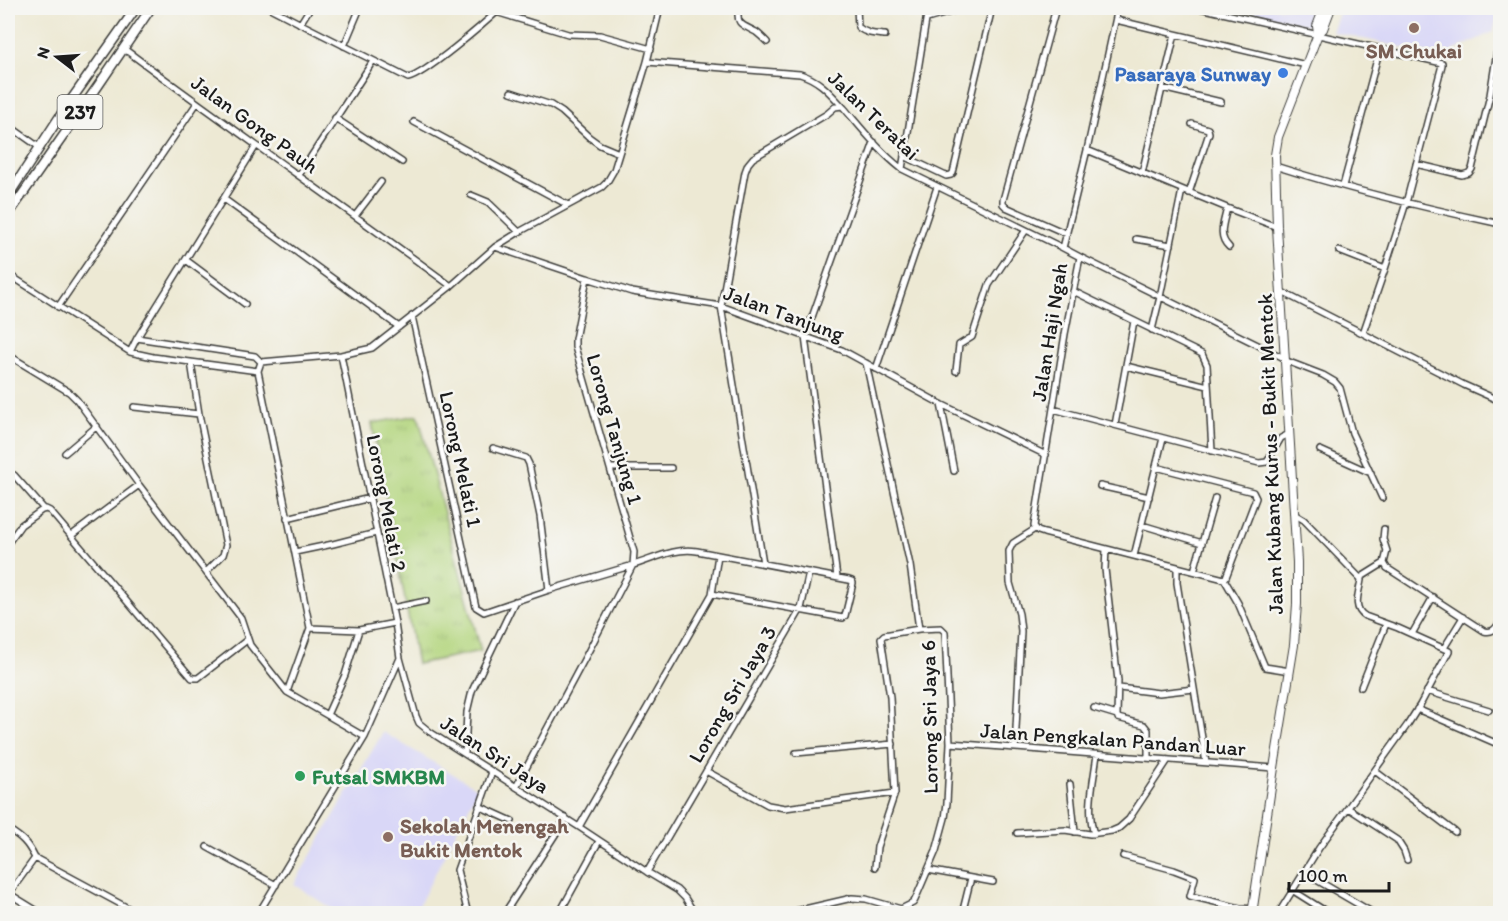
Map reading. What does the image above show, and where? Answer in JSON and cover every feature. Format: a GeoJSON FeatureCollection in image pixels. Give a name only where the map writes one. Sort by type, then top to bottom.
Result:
{"type":"FeatureCollection","features":[{"type":"Feature","properties":{"kind":"main road","name":"237"},"geometry":{"type":"LineString","coordinates":[[8,195],[136,8]]}},
{"type":"Feature","properties":{"kind":"main road","name":"237"},"geometry":{"type":"LineString","coordinates":[[9,210],[151,8]]}},
{"type":"Feature","properties":{"kind":"main road"},"geometry":{"type":"LineString","coordinates":[[1317,34],[1317,26],[1324,8]]}},
{"type":"Feature","properties":{"kind":"main road"},"geometry":{"type":"LineString","coordinates":[[1317,34],[1323,29],[1331,8]]}},
{"type":"Feature","properties":{"kind":"main road","name":"Jalan Kubang Kurus - Bukit Mentok"},"geometry":{"type":"LineString","coordinates":[[1252,911],[1294,645],[1297,604],[1297,562],[1277,227],[1276,146],[1317,34]]}},
{"type":"Feature","properties":{"kind":"main road"},"geometry":{"type":"LineString","coordinates":[[42,143],[45,146],[51,145],[98,86]]}},
{"type":"Feature","properties":{"kind":"street"},"geometry":{"type":"LineString","coordinates":[[270,8],[404,77],[412,77],[438,60],[501,8]]}},
{"type":"Feature","properties":{"kind":"street"},"geometry":{"type":"LineString","coordinates":[[300,24],[310,8]]}},
{"type":"Feature","properties":{"kind":"street"},"geometry":{"type":"LineString","coordinates":[[344,46],[360,8]]}},
{"type":"Feature","properties":{"kind":"street"},"geometry":{"type":"LineString","coordinates":[[137,338],[255,356],[261,362],[342,355],[372,348],[451,286],[495,247],[568,205],[594,193],[607,182],[614,170],[651,49],[660,8]]}},
{"type":"Feature","properties":{"kind":"street"},"geometry":{"type":"LineString","coordinates":[[739,8],[738,19],[742,26],[758,33],[767,42]]}},
{"type":"Feature","properties":{"kind":"street"},"geometry":{"type":"LineString","coordinates":[[857,8],[858,27],[869,33],[885,35]]}},
{"type":"Feature","properties":{"kind":"street"},"geometry":{"type":"LineString","coordinates":[[902,169],[928,8]]}},
{"type":"Feature","properties":{"kind":"street"},"geometry":{"type":"LineString","coordinates":[[927,19],[964,8]]}},
{"type":"Feature","properties":{"kind":"street"},"geometry":{"type":"LineString","coordinates":[[904,156],[946,176],[951,176],[953,173],[992,8]]}},
{"type":"Feature","properties":{"kind":"street"},"geometry":{"type":"LineString","coordinates":[[1056,8],[1003,204],[1066,234]]}},
{"type":"Feature","properties":{"kind":"street","name":"Jalan Haji Ngah"},"geometry":{"type":"LineString","coordinates":[[1035,529],[1034,521],[1080,257],[1062,248],[1087,150],[1118,8]]}},
{"type":"Feature","properties":{"kind":"street"},"geometry":{"type":"LineString","coordinates":[[1200,8],[1380,48],[1439,62],[1442,65],[1406,202],[1363,333]]}},
{"type":"Feature","properties":{"kind":"street"},"geometry":{"type":"LineString","coordinates":[[496,12],[568,34],[600,35],[651,49]]}},
{"type":"Feature","properties":{"kind":"street"},"geometry":{"type":"LineString","coordinates":[[1116,20],[1306,65]]}},
{"type":"Feature","properties":{"kind":"street"},"geometry":{"type":"LineString","coordinates":[[1416,164],[1462,174],[1469,173],[1472,169],[1490,95],[1500,33]]}},
{"type":"Feature","properties":{"kind":"street"},"geometry":{"type":"LineString","coordinates":[[1142,173],[1175,34]]}},
{"type":"Feature","properties":{"kind":"street","name":"Jalan Gong Pauh"},"geometry":{"type":"LineString","coordinates":[[123,48],[451,286]]}},
{"type":"Feature","properties":{"kind":"street"},"geometry":{"type":"LineString","coordinates":[[1342,186],[1380,48]]}},
{"type":"Feature","properties":{"kind":"street"},"geometry":{"type":"LineString","coordinates":[[299,175],[373,61]]}},
{"type":"Feature","properties":{"kind":"street","name":"Jalan Teratai"},"geometry":{"type":"LineString","coordinates":[[647,62],[800,74],[810,77],[833,95],[874,142],[902,169],[1062,248]]}},
{"type":"Feature","properties":{"kind":"street"},"geometry":{"type":"LineString","coordinates":[[1162,88],[1221,102]]}},
{"type":"Feature","properties":{"kind":"street"},"geometry":{"type":"LineString","coordinates":[[511,92],[551,105],[600,145],[619,153]]}},
{"type":"Feature","properties":{"kind":"street"},"geometry":{"type":"LineString","coordinates":[[58,307],[196,103]]}},
{"type":"Feature","properties":{"kind":"street"},"geometry":{"type":"LineString","coordinates":[[763,562],[722,306],[745,172],[753,158],[835,108],[842,106]]}},
{"type":"Feature","properties":{"kind":"street"},"geometry":{"type":"LineString","coordinates":[[336,118],[402,162]]}},
{"type":"Feature","properties":{"kind":"street"},"geometry":{"type":"LineString","coordinates":[[414,122],[568,205]]}},
{"type":"Feature","properties":{"kind":"street"},"geometry":{"type":"LineString","coordinates":[[1189,193],[1209,133],[1208,129],[1191,124]]}},
{"type":"Feature","properties":{"kind":"street"},"geometry":{"type":"LineString","coordinates":[[8,126],[42,143]]}},
{"type":"Feature","properties":{"kind":"street"},"geometry":{"type":"LineString","coordinates":[[837,577],[805,337],[874,142]]}},
{"type":"Feature","properties":{"kind":"street"},"geometry":{"type":"LineString","coordinates":[[130,352],[256,146]]}},
{"type":"Feature","properties":{"kind":"street"},"geometry":{"type":"LineString","coordinates":[[1087,150],[1277,227]]}},
{"type":"Feature","properties":{"kind":"street"},"geometry":{"type":"LineString","coordinates":[[1275,166],[1342,186],[1498,222]]}},
{"type":"Feature","properties":{"kind":"street"},"geometry":{"type":"LineString","coordinates":[[355,216],[381,182]]}},
{"type":"Feature","properties":{"kind":"street"},"geometry":{"type":"LineString","coordinates":[[876,369],[937,187]]}},
{"type":"Feature","properties":{"kind":"street"},"geometry":{"type":"LineString","coordinates":[[1152,330],[1182,190]]}},
{"type":"Feature","properties":{"kind":"street"},"geometry":{"type":"LineString","coordinates":[[471,195],[488,202],[519,232]]}},
{"type":"Feature","properties":{"kind":"street"},"geometry":{"type":"LineString","coordinates":[[224,199],[399,327]]}},
{"type":"Feature","properties":{"kind":"street"},"geometry":{"type":"LineString","coordinates":[[1227,208],[1222,236],[1224,243],[1229,247]]}},
{"type":"Feature","properties":{"kind":"street"},"geometry":{"type":"LineString","coordinates":[[956,371],[959,345],[972,337],[989,285],[1026,230]]}},
{"type":"Feature","properties":{"kind":"street"},"geometry":{"type":"LineString","coordinates":[[1136,239],[1171,245]]}},
{"type":"Feature","properties":{"kind":"street","name":"Jalan Tanjung"},"geometry":{"type":"LineString","coordinates":[[495,247],[638,293],[722,306],[842,350],[941,404],[1046,455]]}},
{"type":"Feature","properties":{"kind":"street"},"geometry":{"type":"LineString","coordinates":[[1339,251],[1385,269]]}},
{"type":"Feature","properties":{"kind":"street"},"geometry":{"type":"LineString","coordinates":[[1080,257],[1335,382],[1340,388],[1352,433],[1382,498]]}},
{"type":"Feature","properties":{"kind":"street"},"geometry":{"type":"LineString","coordinates":[[186,260],[245,304]]}},
{"type":"Feature","properties":{"kind":"street"},"geometry":{"type":"LineString","coordinates":[[8,274],[130,352],[258,371]]}},
{"type":"Feature","properties":{"kind":"street","name":"Lorong Tanjung 1"},"geometry":{"type":"LineString","coordinates":[[587,278],[574,339],[575,347],[634,552],[633,565]]}},
{"type":"Feature","properties":{"kind":"street"},"geometry":{"type":"LineString","coordinates":[[1073,291],[1202,354],[1207,365],[1212,451]]}},
{"type":"Feature","properties":{"kind":"street"},"geometry":{"type":"LineString","coordinates":[[1282,292],[1498,400],[1500,386]]}},
{"type":"Feature","properties":{"kind":"street","name":"Lorong Melati 1"},"geometry":{"type":"LineString","coordinates":[[412,316],[478,609],[484,612],[515,601]]}},
{"type":"Feature","properties":{"kind":"street"},"geometry":{"type":"LineString","coordinates":[[1115,426],[1134,321]]}},
{"type":"Feature","properties":{"kind":"street"},"geometry":{"type":"LineString","coordinates":[[8,355],[73,395],[241,618],[250,645],[287,692],[365,737]]}},
{"type":"Feature","properties":{"kind":"street","name":"Lorong Melati 2"},"geometry":{"type":"LineString","coordinates":[[342,355],[400,658]]}},
{"type":"Feature","properties":{"kind":"street"},"geometry":{"type":"LineString","coordinates":[[191,362],[199,414],[226,545],[223,555],[207,571]]}},
{"type":"Feature","properties":{"kind":"street"},"geometry":{"type":"LineString","coordinates":[[261,362],[258,371],[310,628],[287,692]]}},
{"type":"Feature","properties":{"kind":"street"},"geometry":{"type":"LineString","coordinates":[[866,363],[910,565],[919,629]]}},
{"type":"Feature","properties":{"kind":"street"},"geometry":{"type":"LineString","coordinates":[[1126,366],[1208,386]]}},
{"type":"Feature","properties":{"kind":"street"},"geometry":{"type":"LineString","coordinates":[[941,404],[954,471]]}},
{"type":"Feature","properties":{"kind":"street"},"geometry":{"type":"LineString","coordinates":[[134,407],[199,414]]}},
{"type":"Feature","properties":{"kind":"street"},"geometry":{"type":"LineString","coordinates":[[1053,409],[1258,463],[1267,462],[1281,438],[1289,434]]}},
{"type":"Feature","properties":{"kind":"street"},"geometry":{"type":"LineString","coordinates":[[65,453],[97,426]]}},
{"type":"Feature","properties":{"kind":"street"},"geometry":{"type":"LineString","coordinates":[[1134,556],[1163,438]]}},
{"type":"Feature","properties":{"kind":"street"},"geometry":{"type":"LineString","coordinates":[[493,448],[526,458],[529,464],[540,516],[549,590]]}},
{"type":"Feature","properties":{"kind":"street"},"geometry":{"type":"LineString","coordinates":[[1320,450],[1371,473]]}},
{"type":"Feature","properties":{"kind":"street"},"geometry":{"type":"LineString","coordinates":[[1156,467],[1255,494],[1256,498],[1224,579]]}},
{"type":"Feature","properties":{"kind":"street"},"geometry":{"type":"LineString","coordinates":[[610,468],[671,468]]}},
{"type":"Feature","properties":{"kind":"street"},"geometry":{"type":"LineString","coordinates":[[14,476],[72,535],[192,678],[198,678],[247,639]]}},
{"type":"Feature","properties":{"kind":"street"},"geometry":{"type":"LineString","coordinates":[[72,535],[139,485]]}},
{"type":"Feature","properties":{"kind":"street"},"geometry":{"type":"LineString","coordinates":[[1100,486],[1149,497]]}},
{"type":"Feature","properties":{"kind":"street"},"geometry":{"type":"LineString","coordinates":[[287,518],[370,498]]}},
{"type":"Feature","properties":{"kind":"street"},"geometry":{"type":"LineString","coordinates":[[1194,572],[1215,498]]}},
{"type":"Feature","properties":{"kind":"street"},"geometry":{"type":"LineString","coordinates":[[8,543],[21,525],[44,509]]}},
{"type":"Feature","properties":{"kind":"street"},"geometry":{"type":"LineString","coordinates":[[1294,514],[1304,520],[1360,578]]}},
{"type":"Feature","properties":{"kind":"street"},"geometry":{"type":"LineString","coordinates":[[1142,525],[1202,543]]}},
{"type":"Feature","properties":{"kind":"street"},"geometry":{"type":"LineString","coordinates":[[1015,748],[1021,631],[1019,614],[1010,583],[1009,551],[1013,543],[1035,529],[1105,555],[1134,556],[1177,572],[1194,572],[1224,579],[1238,603],[1265,667],[1289,674]]}},
{"type":"Feature","properties":{"kind":"street"},"geometry":{"type":"LineString","coordinates":[[1360,578],[1384,563],[1387,551],[1383,539],[1384,530]]}},
{"type":"Feature","properties":{"kind":"street"},"geometry":{"type":"LineString","coordinates":[[295,552],[376,533]]}},
{"type":"Feature","properties":{"kind":"street"},"geometry":{"type":"LineString","coordinates":[[465,754],[467,712],[472,691],[515,601],[679,550],[691,550],[849,579],[852,583],[843,618],[801,609],[809,572]]}},
{"type":"Feature","properties":{"kind":"street"},"geometry":{"type":"LineString","coordinates":[[579,827],[712,594],[718,555]]}},
{"type":"Feature","properties":{"kind":"street"},"geometry":{"type":"LineString","coordinates":[[1105,555],[1119,688],[1117,715]]}},
{"type":"Feature","properties":{"kind":"street"},"geometry":{"type":"LineString","coordinates":[[1384,563],[1387,568],[1484,631],[1494,631],[1500,622]]}},
{"type":"Feature","properties":{"kind":"street"},"geometry":{"type":"LineString","coordinates":[[516,787],[633,565]]}},
{"type":"Feature","properties":{"kind":"street"},"geometry":{"type":"LineString","coordinates":[[1177,572],[1206,763]]}},
{"type":"Feature","properties":{"kind":"street"},"geometry":{"type":"LineString","coordinates":[[1278,914],[1319,848],[1418,709],[1449,652],[1412,634],[1365,616],[1358,610],[1357,604],[1360,578]]}},
{"type":"Feature","properties":{"kind":"street","name":"Lorong Sri Jaya 3"},"geometry":{"type":"LineString","coordinates":[[647,872],[801,609],[712,594]]}},
{"type":"Feature","properties":{"kind":"street"},"geometry":{"type":"LineString","coordinates":[[1412,634],[1433,597]]}},
{"type":"Feature","properties":{"kind":"street"},"geometry":{"type":"LineString","coordinates":[[392,608],[426,601]]}},
{"type":"Feature","properties":{"kind":"street"},"geometry":{"type":"LineString","coordinates":[[1444,648],[1463,617]]}},
{"type":"Feature","properties":{"kind":"street"},"geometry":{"type":"LineString","coordinates":[[310,628],[359,630],[395,623]]}},
{"type":"Feature","properties":{"kind":"street"},"geometry":{"type":"LineString","coordinates":[[1362,687],[1386,624]]}},
{"type":"Feature","properties":{"kind":"street","name":"Lorong Sri Jaya 6"},"geometry":{"type":"LineString","coordinates":[[875,867],[877,847],[895,793],[889,685],[881,638],[884,635],[919,629],[943,629],[945,632],[950,743],[945,818],[941,836],[913,903],[900,911]]}},
{"type":"Feature","properties":{"kind":"street"},"geometry":{"type":"LineString","coordinates":[[327,715],[345,675],[359,630]]}},
{"type":"Feature","properties":{"kind":"street"},"geometry":{"type":"LineString","coordinates":[[258,914],[365,737],[400,658]]}},
{"type":"Feature","properties":{"kind":"street","name":"Jalan Sri Jaya"},"geometry":{"type":"LineString","coordinates":[[400,658],[419,723],[681,894],[695,914]]}},
{"type":"Feature","properties":{"kind":"street"},"geometry":{"type":"LineString","coordinates":[[1119,688],[1159,693],[1194,689]]}},
{"type":"Feature","properties":{"kind":"street"},"geometry":{"type":"LineString","coordinates":[[1427,691],[1490,710]]}},
{"type":"Feature","properties":{"kind":"street"},"geometry":{"type":"LineString","coordinates":[[1094,708],[1144,725],[1148,730],[1148,758]]}},
{"type":"Feature","properties":{"kind":"street"},"geometry":{"type":"LineString","coordinates":[[1418,709],[1500,745]]}},
{"type":"Feature","properties":{"kind":"street","name":"Jalan Pengkalan Pandan Luar"},"geometry":{"type":"LineString","coordinates":[[950,743],[1274,768]]}},
{"type":"Feature","properties":{"kind":"street"},"geometry":{"type":"LineString","coordinates":[[796,753],[892,744]]}},
{"type":"Feature","properties":{"kind":"street"},"geometry":{"type":"LineString","coordinates":[[1094,834],[1091,808],[1097,754]]}},
{"type":"Feature","properties":{"kind":"street"},"geometry":{"type":"LineString","coordinates":[[1017,833],[1065,830],[1094,834],[1112,831],[1129,819],[1168,760]]}},
{"type":"Feature","properties":{"kind":"street"},"geometry":{"type":"LineString","coordinates":[[706,771],[777,808],[895,793]]}},
{"type":"Feature","properties":{"kind":"street"},"geometry":{"type":"LineString","coordinates":[[1375,771],[1455,832]]}},
{"type":"Feature","properties":{"kind":"street"},"geometry":{"type":"LineString","coordinates":[[468,914],[457,870],[492,772]]}},
{"type":"Feature","properties":{"kind":"street"},"geometry":{"type":"LineString","coordinates":[[1070,784],[1075,832]]}},
{"type":"Feature","properties":{"kind":"street"},"geometry":{"type":"LineString","coordinates":[[479,806],[512,821]]}},
{"type":"Feature","properties":{"kind":"street"},"geometry":{"type":"LineString","coordinates":[[1348,808],[1397,840],[1407,860]]}},
{"type":"Feature","properties":{"kind":"street"},"geometry":{"type":"LineString","coordinates":[[504,914],[566,818]]}},
{"type":"Feature","properties":{"kind":"street"},"geometry":{"type":"LineString","coordinates":[[8,829],[27,843],[35,858],[139,914]]}},
{"type":"Feature","properties":{"kind":"street"},"geometry":{"type":"LineString","coordinates":[[559,914],[599,841]]}},
{"type":"Feature","properties":{"kind":"street"},"geometry":{"type":"LineString","coordinates":[[207,847],[276,885]]}},
{"type":"Feature","properties":{"kind":"street"},"geometry":{"type":"LineString","coordinates":[[1123,856],[1195,878],[1190,896],[1252,911]]}},
{"type":"Feature","properties":{"kind":"street"},"geometry":{"type":"LineString","coordinates":[[35,858],[8,893],[42,914]]}},
{"type":"Feature","properties":{"kind":"street"},"geometry":{"type":"LineString","coordinates":[[928,870],[993,882]]}},
{"type":"Feature","properties":{"kind":"street"},"geometry":{"type":"LineString","coordinates":[[1303,873],[1375,914]]}},
{"type":"Feature","properties":{"kind":"street"},"geometry":{"type":"LineString","coordinates":[[962,914],[971,878]]}},
{"type":"Feature","properties":{"kind":"street"},"geometry":{"type":"LineString","coordinates":[[1292,890],[1330,914]]}},
{"type":"Feature","properties":{"kind":"street"},"geometry":{"type":"LineString","coordinates":[[783,914],[852,898],[866,899],[900,911]]}},
{"type":"Feature","properties":{"kind":"street"},"geometry":{"type":"LineString","coordinates":[[123,914],[127,907]]}},
{"type":"Feature","properties":{"kind":"shaded area","name":"SM Chukai"},"geometry":{"type":"Polygon","coordinates":[[[1241,8],[1319,8],[1311,26],[1241,8]]]}},
{"type":"Feature","properties":{"kind":"shaded area","name":"SM Chukai"},"geometry":{"type":"Polygon","coordinates":[[[1341,8],[1500,8],[1493,32],[1442,56],[1332,32],[1341,8]]]}},
{"type":"Feature","properties":{"kind":"shaded area","name":"Sekolah Menengah Bukit Mentok"},"geometry":{"type":"Polygon","coordinates":[[[383,732],[478,789],[415,913],[338,913],[294,884],[383,732]]]}},
{"type":"Feature","properties":{"kind":"green space"},"geometry":{"type":"Polygon","coordinates":[[[418,415],[481,651],[417,664],[372,423],[418,415]]]}},
{"type":"Feature","properties":{"kind":"place","name":"SM Chukai"},"geometry":{"type":"Point","coordinates":[1414,28]}},
{"type":"Feature","properties":{"kind":"place","name":"Pasaraya Sunway"},"geometry":{"type":"Point","coordinates":[1283,73]}},
{"type":"Feature","properties":{"kind":"place","name":"Futsal SMKBM"},"geometry":{"type":"Point","coordinates":[300,776]}},
{"type":"Feature","properties":{"kind":"place","name":"Sekolah Menengah Bukit Mentok"},"geometry":{"type":"Point","coordinates":[388,837]}}]}
